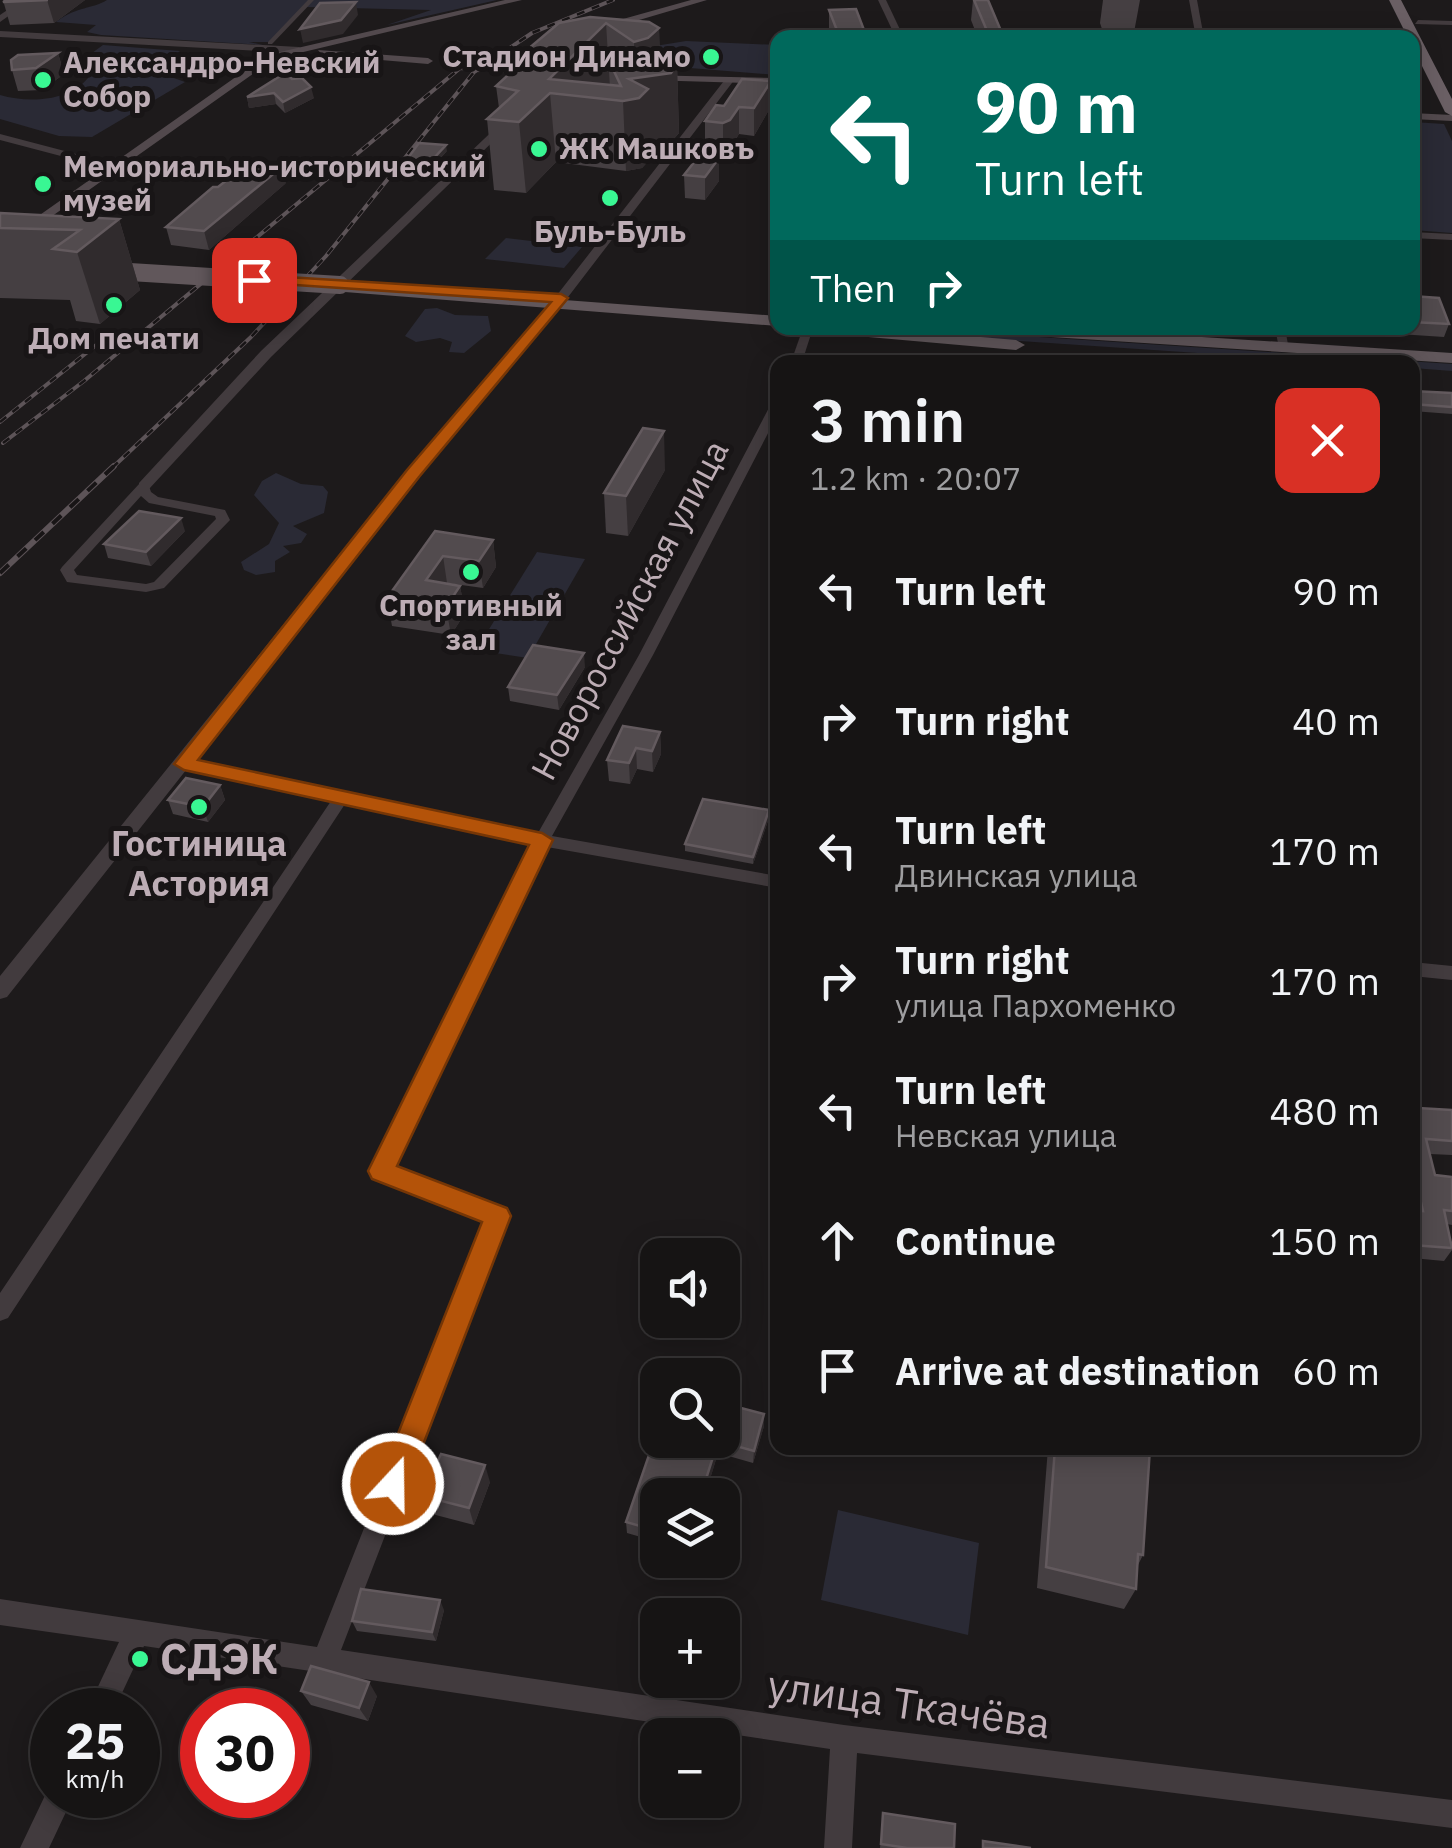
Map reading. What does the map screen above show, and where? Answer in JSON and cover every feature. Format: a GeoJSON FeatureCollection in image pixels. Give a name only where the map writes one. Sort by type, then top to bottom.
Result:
{"type":"FeatureCollection","features":[{"type":"Feature","properties":{"kind":"highway"},"geometry":{"type":"LineString","coordinates":[[1395,0],[1410,30]]}},
{"type":"Feature","properties":{"kind":"highway"},"geometry":{"type":"LineString","coordinates":[[1406,0],[1452,85]]}},
{"type":"Feature","properties":{"kind":"highway"},"geometry":{"type":"LineString","coordinates":[[1420,50],[1452,115]]}},
{"type":"Feature","properties":{"kind":"main road"},"geometry":{"type":"LineString","coordinates":[[0,249],[272,56],[517,0]]}},
{"type":"Feature","properties":{"kind":"main road"},"geometry":{"type":"LineString","coordinates":[[590,43],[626,21],[702,0]]}},
{"type":"Feature","properties":{"kind":"main road"},"geometry":{"type":"LineString","coordinates":[[298,50],[428,62]]}},
{"type":"Feature","properties":{"kind":"main road"},"geometry":{"type":"LineString","coordinates":[[483,67],[554,74]]}},
{"type":"Feature","properties":{"kind":"main road"},"geometry":{"type":"LineString","coordinates":[[634,76],[770,82]]}},
{"type":"Feature","properties":{"kind":"main road"},"geometry":{"type":"LineString","coordinates":[[1420,116],[1452,115]]}},
{"type":"Feature","properties":{"kind":"main road"},"geometry":{"type":"LineString","coordinates":[[0,264],[19,265]]}},
{"type":"Feature","properties":{"kind":"main road"},"geometry":{"type":"LineString","coordinates":[[85,269],[770,312]]}},
{"type":"Feature","properties":{"kind":"main road"},"geometry":{"type":"LineString","coordinates":[[559,300],[770,320]]}},
{"type":"Feature","properties":{"kind":"main road"},"geometry":{"type":"LineString","coordinates":[[922,335],[1172,355]]}},
{"type":"Feature","properties":{"kind":"main road"},"geometry":{"type":"LineString","coordinates":[[1157,335],[1402,355]]}},
{"type":"Feature","properties":{"kind":"main road"},"geometry":{"type":"LineString","coordinates":[[1420,356],[1452,358]]}},
{"type":"Feature","properties":{"kind":"main road"},"geometry":{"type":"LineString","coordinates":[[1420,374],[1452,376]]}},
{"type":"Feature","properties":{"kind":"street"},"geometry":{"type":"LineString","coordinates":[[0,15],[18,0]]}},
{"type":"Feature","properties":{"kind":"street"},"geometry":{"type":"LineString","coordinates":[[0,15],[27,0]]}},
{"type":"Feature","properties":{"kind":"street"},"geometry":{"type":"LineString","coordinates":[[270,44],[311,0]]}},
{"type":"Feature","properties":{"kind":"street"},"geometry":{"type":"LineString","coordinates":[[882,0],[896,30]]}},
{"type":"Feature","properties":{"kind":"street"},"geometry":{"type":"LineString","coordinates":[[1193,0],[1199,30]]}},
{"type":"Feature","properties":{"kind":"street"},"geometry":{"type":"LineString","coordinates":[[1418,22],[1452,23]]}},
{"type":"Feature","properties":{"kind":"street"},"geometry":{"type":"LineString","coordinates":[[0,38],[76,37],[298,50]]}},
{"type":"Feature","properties":{"kind":"street"},"geometry":{"type":"LineString","coordinates":[[540,90],[554,74]]}},
{"type":"Feature","properties":{"kind":"street"},"geometry":{"type":"LineString","coordinates":[[0,991],[413,473],[559,300],[730,79]]}},
{"type":"Feature","properties":{"kind":"street"},"geometry":{"type":"LineString","coordinates":[[144,486],[145,493],[154,500],[220,512],[223,520],[159,585],[146,588],[72,579],[67,570],[144,486],[266,354],[514,116]]}},
{"type":"Feature","properties":{"kind":"street"},"geometry":{"type":"LineString","coordinates":[[0,136],[114,168]]}},
{"type":"Feature","properties":{"kind":"street"},"geometry":{"type":"LineString","coordinates":[[1420,235],[1452,237]]}},
{"type":"Feature","properties":{"kind":"street"},"geometry":{"type":"LineString","coordinates":[[85,269],[104,257]]}},
{"type":"Feature","properties":{"kind":"street"},"geometry":{"type":"LineString","coordinates":[[85,269],[120,278],[137,265],[134,259]]}},
{"type":"Feature","properties":{"kind":"street"},"geometry":{"type":"LineString","coordinates":[[1281,335],[1284,348]]}},
{"type":"Feature","properties":{"kind":"street","name":"Новороссийская улица"},"geometry":{"type":"LineString","coordinates":[[325,1659],[498,1216],[382,1171],[542,840],[646,656],[770,417]]}},
{"type":"Feature","properties":{"kind":"street"},"geometry":{"type":"LineString","coordinates":[[184,764],[542,840],[770,881]]}},
{"type":"Feature","properties":{"kind":"street"},"geometry":{"type":"LineString","coordinates":[[0,1311],[340,799]]}},
{"type":"Feature","properties":{"kind":"street"},"geometry":{"type":"LineString","coordinates":[[1420,970],[1452,973]]}},
{"type":"Feature","properties":{"kind":"street","name":"улица Ткачёва"},"geometry":{"type":"LineString","coordinates":[[0,1612],[844,1738],[1452,1814]]}},
{"type":"Feature","properties":{"kind":"street"},"geometry":{"type":"LineString","coordinates":[[111,1688],[138,1632]]}},
{"type":"Feature","properties":{"kind":"street"},"geometry":{"type":"LineString","coordinates":[[838,1848],[844,1738]]}},
{"type":"Feature","properties":{"kind":"street"},"geometry":{"type":"LineString","coordinates":[[34,1848],[49,1818]]}},
{"type":"Feature","properties":{"kind":"shaded area"},"geometry":{"type":"Polygon","coordinates":[[[107,0],[497,0],[387,25],[431,10],[305,7],[271,42],[249,42],[263,45],[101,35],[87,32],[96,25],[56,22],[107,0]]]}},
{"type":"Feature","properties":{"kind":"shaded area","name":"Стадион Динамо"},"geometry":{"type":"Polygon","coordinates":[[[686,41],[770,45],[770,74],[653,65],[655,46],[686,41]]]}},
{"type":"Feature","properties":{"kind":"shaded area"},"geometry":{"type":"Polygon","coordinates":[[[103,45],[180,51],[166,60],[156,75],[173,65],[185,67],[171,77],[185,82],[92,137],[59,136],[0,119],[0,95],[47,98],[80,86],[88,78],[78,70],[83,64],[77,64],[103,45]]]}},
{"type":"Feature","properties":{"kind":"shaded area"},"geometry":{"type":"Polygon","coordinates":[[[1420,122],[1444,124],[1452,141],[1452,233],[1420,231],[1420,122]]]}},
{"type":"Feature","properties":{"kind":"shaded area"},"geometry":{"type":"Polygon","coordinates":[[[506,238],[582,247],[564,268],[485,259],[506,238]]]}},
{"type":"Feature","properties":{"kind":"shaded area"},"geometry":{"type":"Polygon","coordinates":[[[437,308],[455,315],[488,316],[491,331],[464,353],[449,352],[452,342],[440,338],[416,342],[405,336],[425,309],[437,308]]]}},
{"type":"Feature","properties":{"kind":"shaded area"},"geometry":{"type":"Polygon","coordinates":[[[932,335],[1010,335],[1315,355],[1229,355],[932,335]]]}},
{"type":"Feature","properties":{"kind":"shaded area"},"geometry":{"type":"Polygon","coordinates":[[[1420,362],[1452,364],[1452,371],[1420,369],[1420,362]]]}},
{"type":"Feature","properties":{"kind":"shaded area"},"geometry":{"type":"Polygon","coordinates":[[[276,473],[301,484],[323,486],[328,492],[324,513],[293,526],[307,534],[301,543],[283,546],[290,552],[275,561],[275,572],[256,575],[244,570],[241,562],[269,544],[279,523],[254,495],[262,481],[276,473]]]}},
{"type":"Feature","properties":{"kind":"shaded area"},"geometry":{"type":"Polygon","coordinates":[[[537,552],[585,559],[528,658],[476,650],[537,552]]]}},
{"type":"Feature","properties":{"kind":"shaded area"},"geometry":{"type":"Polygon","coordinates":[[[838,1510],[979,1543],[968,1635],[821,1600],[838,1510]]]}},
{"type":"Feature","properties":{"kind":"building"},"geometry":{"type":"Polygon","coordinates":[[[974,0],[988,0],[1001,30],[987,30],[974,0]]]}},
{"type":"Feature","properties":{"kind":"building"},"geometry":{"type":"Polygon","coordinates":[[[356,2],[341,20],[300,29],[320,3],[356,2]]]}},
{"type":"Feature","properties":{"kind":"building"},"geometry":{"type":"Polygon","coordinates":[[[856,9],[864,30],[837,30],[829,10],[856,9]]]}},
{"type":"Feature","properties":{"kind":"building"},"geometry":{"type":"Polygon","coordinates":[[[590,17],[649,22],[659,28],[648,38],[634,42],[606,23],[549,79],[621,86],[613,69],[619,64],[677,65],[671,73],[629,79],[648,89],[639,98],[623,101],[550,93],[519,122],[487,119],[518,91],[496,86],[518,66],[509,65],[559,23],[590,17]]]}},
{"type":"Feature","properties":{"kind":"building"},"geometry":{"type":"Polygon","coordinates":[[[58,53],[36,68],[12,70],[11,60],[18,55],[58,53]]]}},
{"type":"Feature","properties":{"kind":"building"},"geometry":{"type":"Polygon","coordinates":[[[285,73],[292,79],[302,78],[311,87],[283,102],[274,93],[247,97],[285,73]]]}},
{"type":"Feature","properties":{"kind":"building"},"geometry":{"type":"Polygon","coordinates":[[[742,79],[770,81],[754,108],[739,107],[723,123],[705,121],[716,105],[724,106],[742,79]]]}},
{"type":"Feature","properties":{"kind":"building"},"geometry":{"type":"Polygon","coordinates":[[[419,143],[446,145],[421,172],[399,170],[419,143]]]}},
{"type":"Feature","properties":{"kind":"building"},"geometry":{"type":"Polygon","coordinates":[[[699,156],[719,158],[705,177],[684,175],[699,156]]]}},
{"type":"Feature","properties":{"kind":"building"},"geometry":{"type":"Polygon","coordinates":[[[250,162],[283,166],[204,231],[166,227],[213,187],[250,162]]]}},
{"type":"Feature","properties":{"kind":"building"},"geometry":{"type":"Polygon","coordinates":[[[0,213],[119,219],[77,252],[53,249],[80,230],[0,228],[0,213]]]}},
{"type":"Feature","properties":{"kind":"building"},"geometry":{"type":"Polygon","coordinates":[[[1420,297],[1439,298],[1449,324],[1420,322],[1420,297]]]}},
{"type":"Feature","properties":{"kind":"building"},"geometry":{"type":"Polygon","coordinates":[[[1420,391],[1452,393],[1452,407],[1420,405],[1420,391]]]}},
{"type":"Feature","properties":{"kind":"building"},"geometry":{"type":"Polygon","coordinates":[[[643,428],[664,431],[626,496],[604,493],[643,428]]]}},
{"type":"Feature","properties":{"kind":"building"},"geometry":{"type":"Polygon","coordinates":[[[139,511],[181,518],[146,552],[104,544],[139,511]]]}},
{"type":"Feature","properties":{"kind":"building"},"geometry":{"type":"Polygon","coordinates":[[[435,531],[493,540],[479,561],[443,556],[426,580],[460,586],[446,607],[387,598],[435,531]]]}},
{"type":"Feature","properties":{"kind":"building"},"geometry":{"type":"Polygon","coordinates":[[[533,645],[584,653],[557,695],[508,687],[533,645]]]}},
{"type":"Feature","properties":{"kind":"building"},"geometry":{"type":"Polygon","coordinates":[[[623,726],[660,732],[652,751],[636,748],[629,763],[607,760],[623,726]]]}},
{"type":"Feature","properties":{"kind":"building"},"geometry":{"type":"Polygon","coordinates":[[[186,778],[220,785],[203,807],[168,800],[186,778]]]}},
{"type":"Feature","properties":{"kind":"building"},"geometry":{"type":"Polygon","coordinates":[[[703,799],[769,810],[753,857],[685,844],[703,799]]]}},
{"type":"Feature","properties":{"kind":"building"},"geometry":{"type":"Polygon","coordinates":[[[1420,1108],[1452,1110],[1452,1141],[1426,1139],[1435,1175],[1452,1177],[1452,1211],[1444,1210],[1452,1248],[1420,1246],[1420,1211],[1423,1211],[1420,1108]]]}},
{"type":"Feature","properties":{"kind":"building"},"geometry":{"type":"Polygon","coordinates":[[[740,1408],[764,1414],[754,1451],[740,1447],[740,1408]]]}},
{"type":"Feature","properties":{"kind":"building"},"geometry":{"type":"Polygon","coordinates":[[[441,1454],[485,1465],[469,1508],[422,1496],[441,1454]]]}},
{"type":"Feature","properties":{"kind":"building"},"geometry":{"type":"Polygon","coordinates":[[[1054,1455],[1150,1455],[1143,1555],[1138,1554],[1136,1589],[1046,1567],[1054,1455]]]}},
{"type":"Feature","properties":{"kind":"building"},"geometry":{"type":"Polygon","coordinates":[[[648,1458],[713,1458],[706,1478],[641,1478],[648,1458]]]}},
{"type":"Feature","properties":{"kind":"building"},"geometry":{"type":"Polygon","coordinates":[[[640,1481],[640,1526],[626,1522],[640,1481]]]}},
{"type":"Feature","properties":{"kind":"building"},"geometry":{"type":"Polygon","coordinates":[[[361,1589],[440,1600],[432,1632],[352,1621],[361,1589]]]}},
{"type":"Feature","properties":{"kind":"building"},"geometry":{"type":"Polygon","coordinates":[[[311,1666],[369,1682],[359,1708],[302,1688],[311,1666]]]}},
{"type":"Feature","properties":{"kind":"building"},"geometry":{"type":"Polygon","coordinates":[[[883,1813],[955,1824],[954,1848],[881,1844],[883,1813]]]}},
{"type":"Feature","properties":{"kind":"building"},"geometry":{"type":"Polygon","coordinates":[[[983,1841],[1031,1848],[983,1848],[983,1841]]]}},
{"type":"Feature","properties":{"kind":"tunnel"},"geometry":{"type":"LineString","coordinates":[[453,64],[483,67]]}},
{"type":"Feature","properties":{"kind":"railway"},"geometry":{"type":"LineString","coordinates":[[112,468],[251,337],[326,256],[474,72],[532,33],[613,0]]}},
{"type":"Feature","properties":{"kind":"railway"},"geometry":{"type":"LineString","coordinates":[[3,443],[84,381],[471,59]]}},
{"type":"Feature","properties":{"kind":"railway"},"geometry":{"type":"LineString","coordinates":[[0,422],[105,338]]}},
{"type":"Feature","properties":{"kind":"railway"},"geometry":{"type":"LineString","coordinates":[[0,573],[114,466]]}},
{"type":"Feature","properties":{"kind":"place","name":"Стадион Динамо"},"geometry":{"type":"Point","coordinates":[711,57]}},
{"type":"Feature","properties":{"kind":"place","name":"Александро-Невский Собор"},"geometry":{"type":"Point","coordinates":[43,80]}},
{"type":"Feature","properties":{"kind":"place","name":"ЖК Машковъ"},"geometry":{"type":"Point","coordinates":[539,149]}},
{"type":"Feature","properties":{"kind":"place","name":"Мемориально-исторический музей"},"geometry":{"type":"Point","coordinates":[43,184]}},
{"type":"Feature","properties":{"kind":"place","name":"Буль-Буль"},"geometry":{"type":"Point","coordinates":[610,198]}},
{"type":"Feature","properties":{"kind":"place","name":"Дом печати"},"geometry":{"type":"Point","coordinates":[114,305]}},
{"type":"Feature","properties":{"kind":"place","name":"Спортивный зал"},"geometry":{"type":"Point","coordinates":[471,572]}},
{"type":"Feature","properties":{"kind":"place","name":"Гостиница Астория"},"geometry":{"type":"Point","coordinates":[199,807]}},
{"type":"Feature","properties":{"kind":"place","name":"СДЭК"},"geometry":{"type":"Point","coordinates":[140,1659]}},
{"type":"Feature","properties":{"kind":"route"},"geometry":{"type":"LineString","coordinates":[[254,280],[561,298],[413,473],[184,764],[542,840],[382,1171],[498,1216],[393,1484]]}}]}
